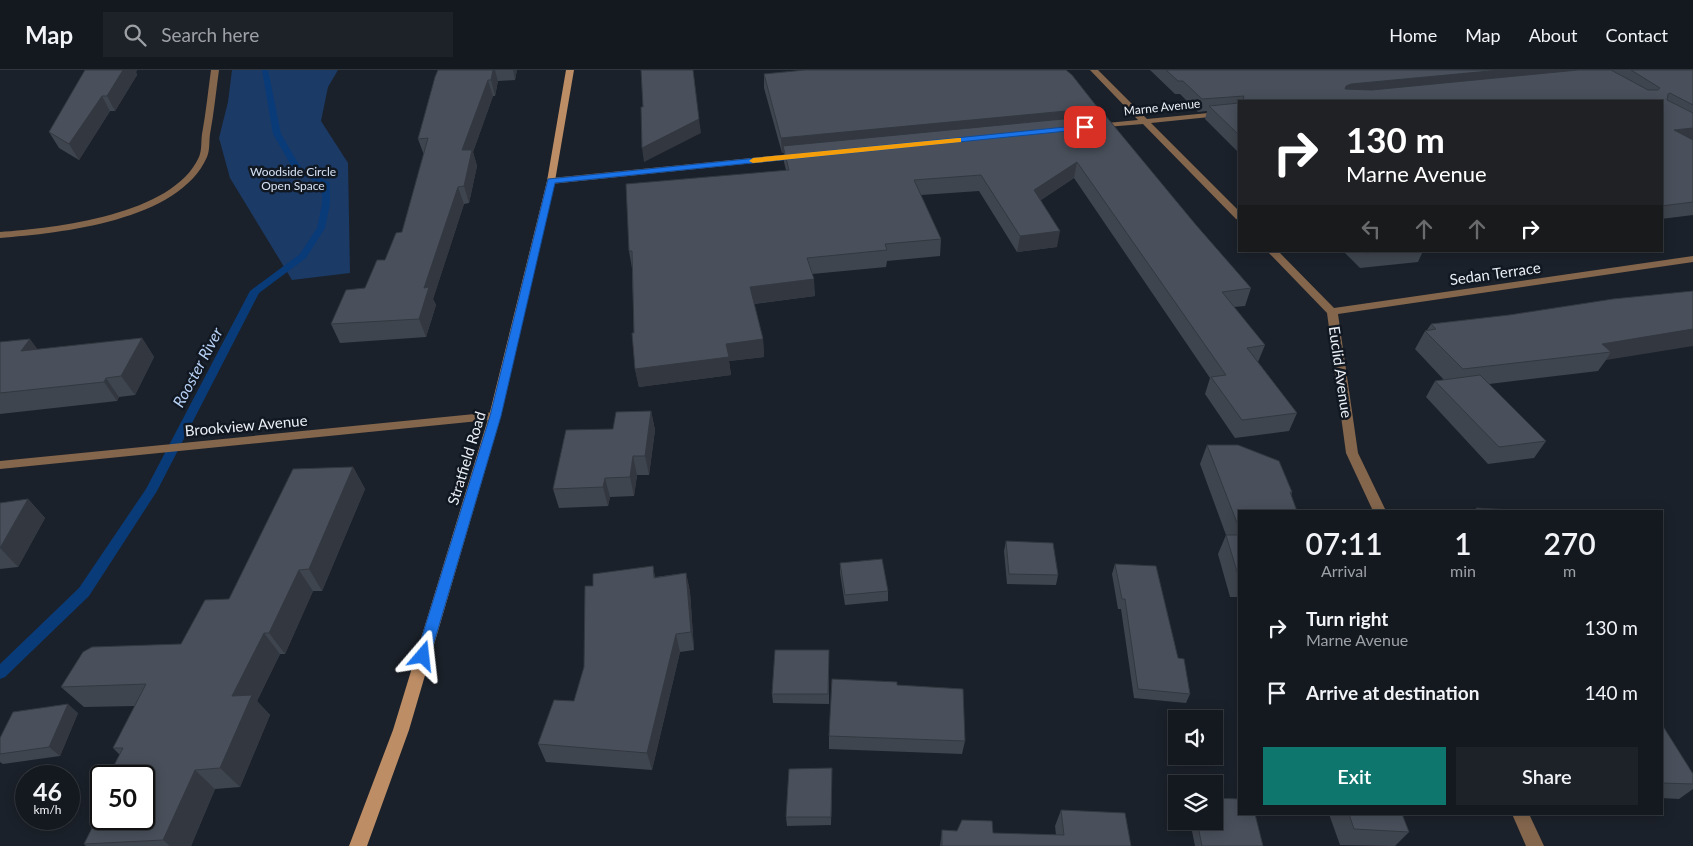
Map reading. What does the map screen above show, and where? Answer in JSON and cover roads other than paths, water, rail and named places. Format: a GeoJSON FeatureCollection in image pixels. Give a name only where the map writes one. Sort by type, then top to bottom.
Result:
{"type":"FeatureCollection","features":[{"type":"Feature","properties":{"kind":"main road","name":"Stratfield Road"},"geometry":{"type":"LineString","coordinates":[[358,846],[401,730],[495,416],[551,181],[570,70]]}},
{"type":"Feature","properties":{"kind":"street"},"geometry":{"type":"LineString","coordinates":[[0,235],[41,233],[94,223],[145,205],[174,191],[192,174],[203,157],[215,70]]}},
{"type":"Feature","properties":{"kind":"street"},"geometry":{"type":"LineString","coordinates":[[1094,70],[1238,217]]}},
{"type":"Feature","properties":{"kind":"street","name":"Marne Avenue"},"geometry":{"type":"LineString","coordinates":[[1085,127],[1238,112]]}},
{"type":"Feature","properties":{"kind":"street"},"geometry":{"type":"LineString","coordinates":[[551,181],[808,155]]}},
{"type":"Feature","properties":{"kind":"street","name":"Euclid Avenue"},"geometry":{"type":"LineString","coordinates":[[1273,252],[1332,312],[1352,454],[1379,510]]}},
{"type":"Feature","properties":{"kind":"street","name":"Sedan Terrace"},"geometry":{"type":"LineString","coordinates":[[1332,312],[1693,259]]}},
{"type":"Feature","properties":{"kind":"street","name":"Brookview Avenue"},"geometry":{"type":"LineString","coordinates":[[0,465],[495,416]]}},
{"type":"Feature","properties":{"kind":"street"},"geometry":{"type":"LineString","coordinates":[[1520,815],[1535,846]]}},
{"type":"Feature","properties":{"kind":"waterway","name":"Rooster River"},"geometry":{"type":"LineString","coordinates":[[0,673],[84,592],[151,491],[255,291],[303,256],[321,228],[326,204],[326,183],[298,170],[277,134],[265,70]]}},
{"type":"Feature","properties":{"kind":"park label","name":"Woodside Circle Open Space"},"geometry":{"type":"Point","coordinates":[293,178]}}]}
